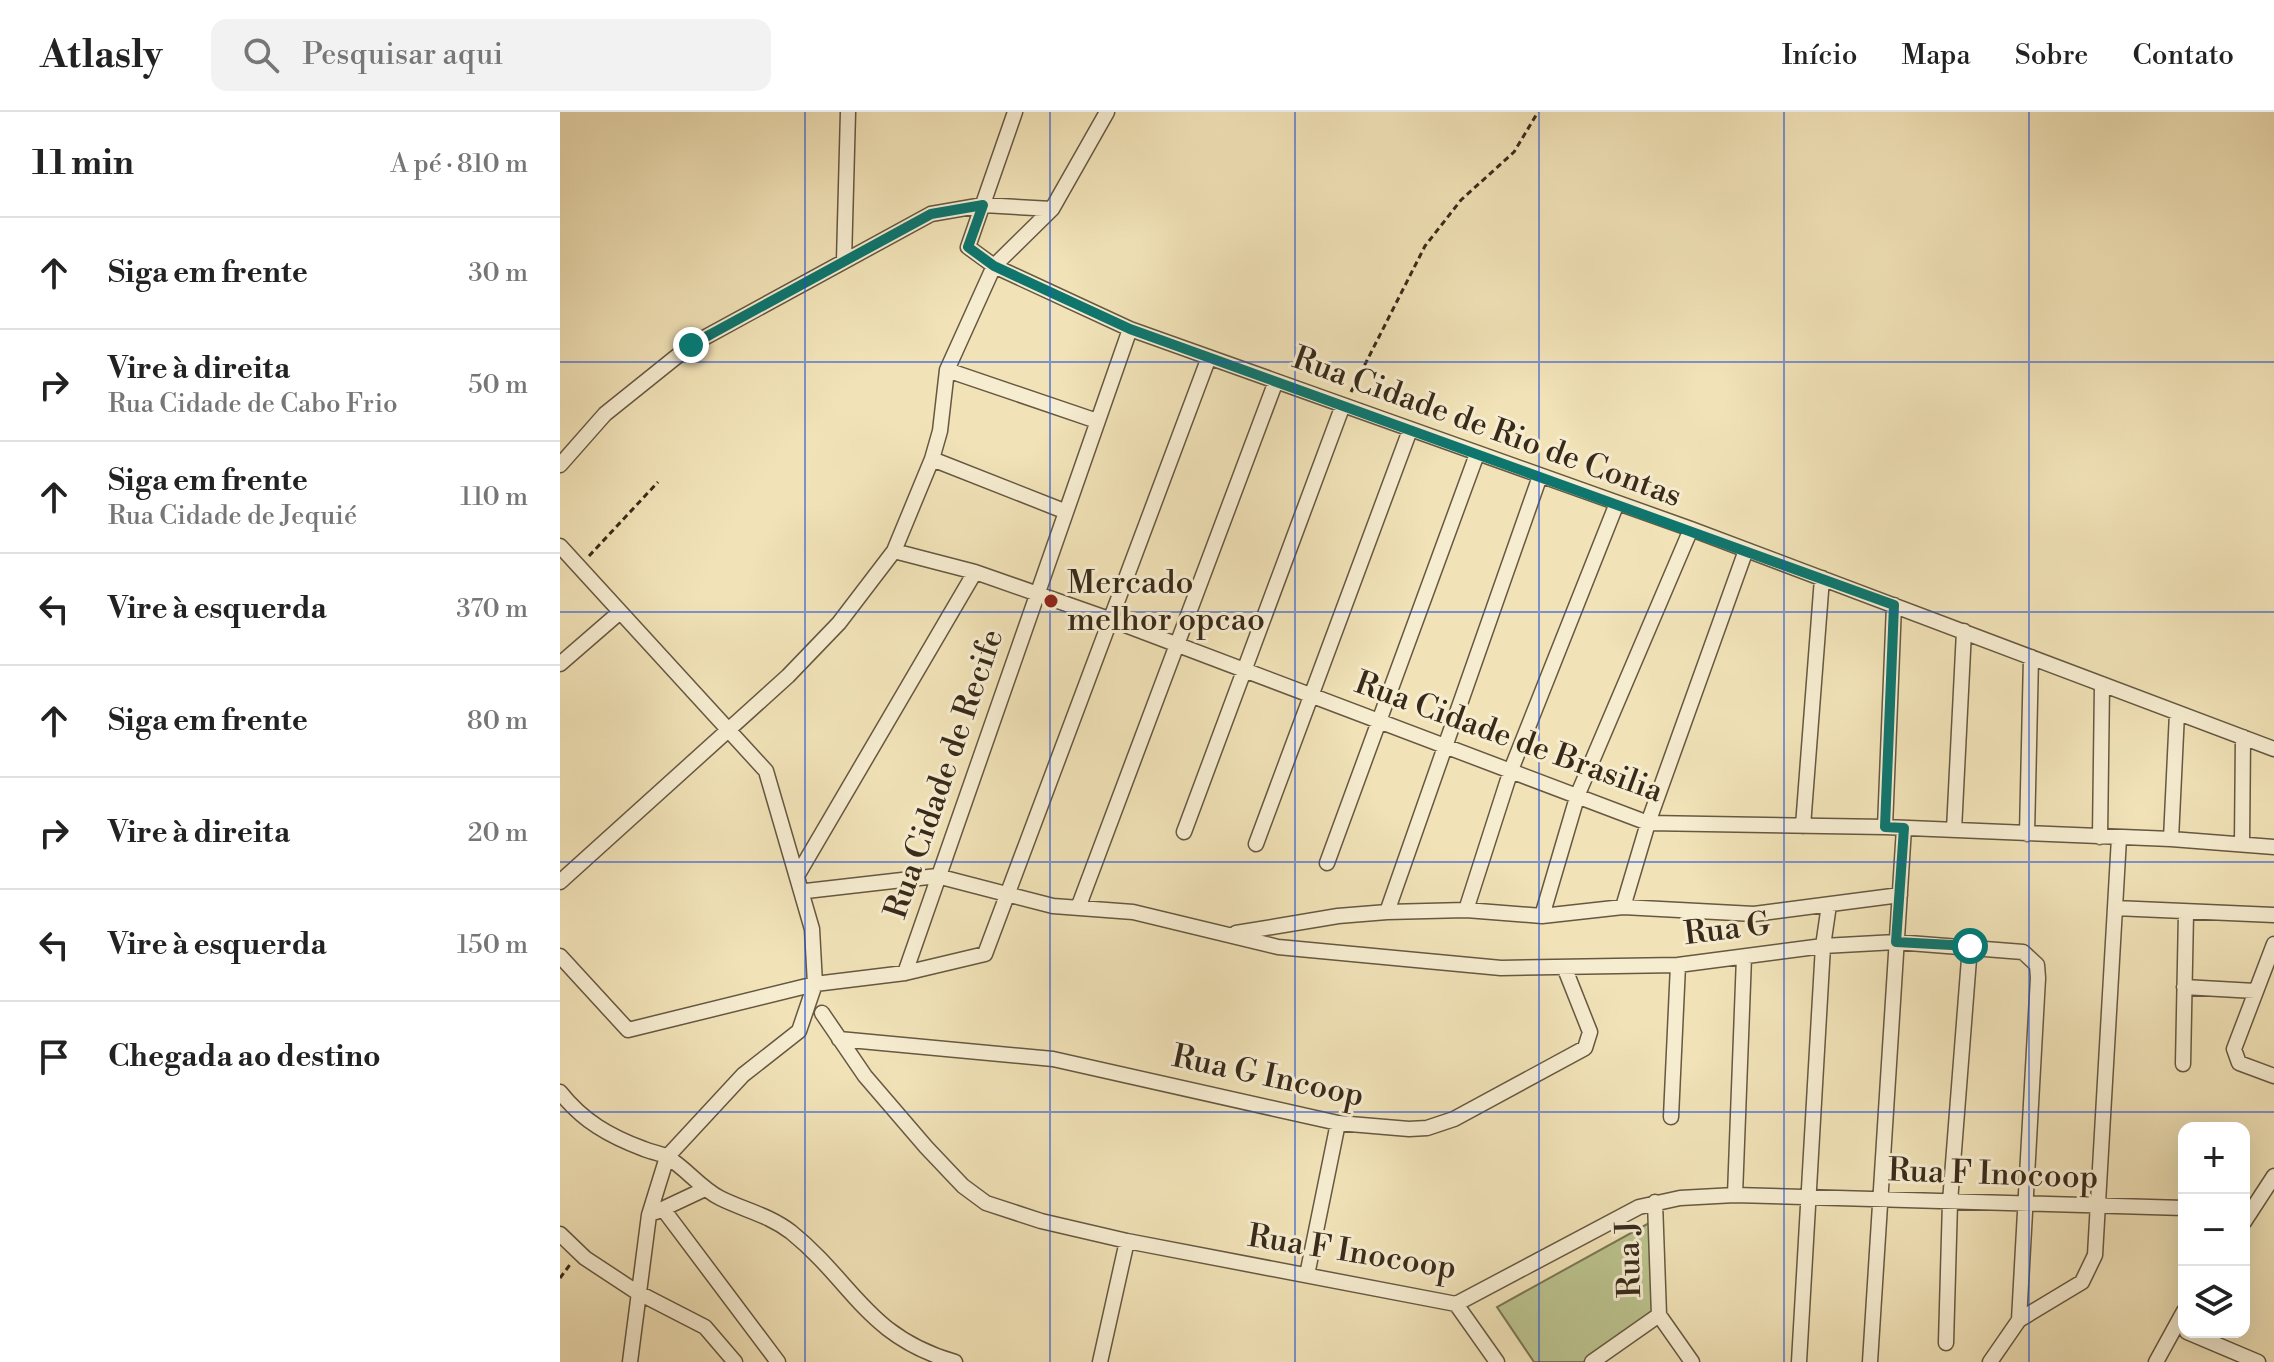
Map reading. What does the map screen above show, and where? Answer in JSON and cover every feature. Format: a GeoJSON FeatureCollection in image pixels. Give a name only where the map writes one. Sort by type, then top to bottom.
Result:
{"type":"FeatureCollection","features":[{"type":"Feature","properties":{"kind":"street"},"geometry":{"type":"LineString","coordinates":[[844,261],[848,112]]}},
{"type":"Feature","properties":{"kind":"street"},"geometry":{"type":"LineString","coordinates":[[994,266],[968,247],[1015,112]]}},
{"type":"Feature","properties":{"kind":"street"},"geometry":{"type":"LineString","coordinates":[[560,882],[731,730],[839,623],[894,551],[932,459],[940,431],[947,370],[994,266],[1052,209],[1107,112]]}},
{"type":"Feature","properties":{"kind":"street"},"geometry":{"type":"LineString","coordinates":[[560,465],[605,414],[691,345],[931,214],[983,205],[1052,209]]}},
{"type":"Feature","properties":{"kind":"street","name":"Rua Cidade de Rio de Contas"},"geometry":{"type":"LineString","coordinates":[[994,266],[1130,329],[1691,529],[2274,749]]}},
{"type":"Feature","properties":{"kind":"street","name":"Rua Cidade de Recife"},"geometry":{"type":"LineString","coordinates":[[905,973],[1130,329]]}},
{"type":"Feature","properties":{"kind":"street"},"geometry":{"type":"LineString","coordinates":[[560,956],[628,1030],[815,984],[905,973],[985,954],[1209,357]]}},
{"type":"Feature","properties":{"kind":"street"},"geometry":{"type":"LineString","coordinates":[[947,370],[1097,421]]}},
{"type":"Feature","properties":{"kind":"street"},"geometry":{"type":"LineString","coordinates":[[1078,908],[1276,381]]}},
{"type":"Feature","properties":{"kind":"street"},"geometry":{"type":"LineString","coordinates":[[1184,832],[1343,405]]}},
{"type":"Feature","properties":{"kind":"street"},"geometry":{"type":"LineString","coordinates":[[1256,844],[1410,430]]}},
{"type":"Feature","properties":{"kind":"street"},"geometry":{"type":"LineString","coordinates":[[1327,863],[1477,454]]}},
{"type":"Feature","properties":{"kind":"street"},"geometry":{"type":"LineString","coordinates":[[932,459],[1064,511]]}},
{"type":"Feature","properties":{"kind":"street"},"geometry":{"type":"LineString","coordinates":[[1387,912],[1540,476]]}},
{"type":"Feature","properties":{"kind":"street"},"geometry":{"type":"LineString","coordinates":[[1466,910],[1511,770],[1617,503]]}},
{"type":"Feature","properties":{"kind":"street"},"geometry":{"type":"LineString","coordinates":[[1542,916],[1578,794],[1691,529]]}},
{"type":"Feature","properties":{"kind":"street"},"geometry":{"type":"LineString","coordinates":[[560,546],[766,771],[812,929],[815,984],[799,1031],[743,1075],[667,1157],[649,1215],[630,1362]]}},
{"type":"Feature","properties":{"kind":"street"},"geometry":{"type":"LineString","coordinates":[[1623,907],[1648,823],[1746,550]]}},
{"type":"Feature","properties":{"kind":"street","name":"Rua Cidade de Brasilia"},"geometry":{"type":"LineString","coordinates":[[894,551],[975,572],[1112,620],[1648,823],[1885,827],[2171,839],[2274,847]]}},
{"type":"Feature","properties":{"kind":"street"},"geometry":{"type":"LineString","coordinates":[[797,876],[975,572]]}},
{"type":"Feature","properties":{"kind":"street"},"geometry":{"type":"LineString","coordinates":[[1803,826],[1822,578]]}},
{"type":"Feature","properties":{"kind":"street"},"geometry":{"type":"LineString","coordinates":[[1885,827],[1894,605]]}},
{"type":"Feature","properties":{"kind":"street"},"geometry":{"type":"LineString","coordinates":[[560,664],[620,612]]}},
{"type":"Feature","properties":{"kind":"street"},"geometry":{"type":"LineString","coordinates":[[1954,830],[1964,631]]}},
{"type":"Feature","properties":{"kind":"street"},"geometry":{"type":"LineString","coordinates":[[2027,834],[2031,657]]}},
{"type":"Feature","properties":{"kind":"street"},"geometry":{"type":"LineString","coordinates":[[2100,837],[2102,684]]}},
{"type":"Feature","properties":{"kind":"street"},"geometry":{"type":"LineString","coordinates":[[2171,839],[2177,713]]}},
{"type":"Feature","properties":{"kind":"street"},"geometry":{"type":"LineString","coordinates":[[2242,843],[2243,737]]}},
{"type":"Feature","properties":{"kind":"street"},"geometry":{"type":"LineString","coordinates":[[1870,1362],[1878,1198],[1904,828]]}},
{"type":"Feature","properties":{"kind":"street"},"geometry":{"type":"LineString","coordinates":[[1990,1362],[2019,1320],[2082,1282],[2090,1272],[2095,1255],[2119,838]]}},
{"type":"Feature","properties":{"kind":"street"},"geometry":{"type":"LineString","coordinates":[[806,891],[937,876]]}},
{"type":"Feature","properties":{"kind":"street","name":"Rua G"},"geometry":{"type":"LineString","coordinates":[[937,876],[1053,906],[1133,912],[1278,947],[1501,968],[1678,965],[1823,946],[1896,942],[2023,952],[2037,965],[2025,1204]]}},
{"type":"Feature","properties":{"kind":"street","name":"Rua G"},"geometry":{"type":"LineString","coordinates":[[1233,934],[1338,916],[1387,912],[1466,910],[1542,916],[1623,907],[1754,914],[1900,895]]}},
{"type":"Feature","properties":{"kind":"street"},"geometry":{"type":"LineString","coordinates":[[1799,1362],[1823,946],[1829,905]]}},
{"type":"Feature","properties":{"kind":"street"},"geometry":{"type":"LineString","coordinates":[[2115,908],[2274,915]]}},
{"type":"Feature","properties":{"kind":"street"},"geometry":{"type":"LineString","coordinates":[[2183,1064],[2186,913]]}},
{"type":"Feature","properties":{"kind":"street"},"geometry":{"type":"LineString","coordinates":[[2274,944],[2234,1049],[2235,1057],[2246,1067],[2274,1076]]}},
{"type":"Feature","properties":{"kind":"street"},"geometry":{"type":"LineString","coordinates":[[1946,1343],[1950,1202],[1970,946]]}},
{"type":"Feature","properties":{"kind":"street"},"geometry":{"type":"LineString","coordinates":[[1735,1195],[1744,957]]}},
{"type":"Feature","properties":{"kind":"street"},"geometry":{"type":"LineString","coordinates":[[1671,1117],[1678,965]]}},
{"type":"Feature","properties":{"kind":"street","name":"Rua G Incoop"},"geometry":{"type":"LineString","coordinates":[[839,1039],[1053,1059],[1338,1123],[1427,1128],[1454,1119],[1585,1048],[1590,1032],[1565,969]]}},
{"type":"Feature","properties":{"kind":"street"},"geometry":{"type":"LineString","coordinates":[[2184,987],[2255,991]]}},
{"type":"Feature","properties":{"kind":"street","name":"Rua F Inocoop"},"geometry":{"type":"LineString","coordinates":[[822,1013],[839,1039],[926,1147],[963,1186],[986,1203],[1041,1221],[1127,1241],[1456,1304],[1655,1202],[1735,1195],[2178,1208]]}},
{"type":"Feature","properties":{"kind":"street"},"geometry":{"type":"LineString","coordinates":[[560,1092],[577,1114],[600,1130],[667,1157],[705,1189],[769,1217],[792,1233],[861,1308],[898,1338],[928,1354],[955,1362]]}},
{"type":"Feature","properties":{"kind":"street"},"geometry":{"type":"LineString","coordinates":[[1307,1275],[1338,1123]]}},
{"type":"Feature","properties":{"kind":"street"},"geometry":{"type":"LineString","coordinates":[[2250,1210],[2274,1176]]}},
{"type":"Feature","properties":{"kind":"street"},"geometry":{"type":"LineString","coordinates":[[649,1215],[705,1189]]}},
{"type":"Feature","properties":{"kind":"street","name":"Rua J"},"geometry":{"type":"LineString","coordinates":[[1655,1202],[1659,1315],[1692,1362]]}},
{"type":"Feature","properties":{"kind":"street"},"geometry":{"type":"LineString","coordinates":[[2019,1320],[2025,1204]]}},
{"type":"Feature","properties":{"kind":"street"},"geometry":{"type":"LineString","coordinates":[[663,1209],[778,1362]]}},
{"type":"Feature","properties":{"kind":"street"},"geometry":{"type":"LineString","coordinates":[[560,1234],[580,1253],[637,1292],[705,1327],[735,1362]]}},
{"type":"Feature","properties":{"kind":"street"},"geometry":{"type":"LineString","coordinates":[[1100,1362],[1127,1241]]}},
{"type":"Feature","properties":{"kind":"street"},"geometry":{"type":"LineString","coordinates":[[1456,1304],[1497,1362]]}},
{"type":"Feature","properties":{"kind":"street","name":"Rua J"},"geometry":{"type":"LineString","coordinates":[[1592,1362],[1659,1315]]}},
{"type":"Feature","properties":{"kind":"street"},"geometry":{"type":"LineString","coordinates":[[2156,1362],[2178,1335]]}},
{"type":"Feature","properties":{"kind":"street"},"geometry":{"type":"LineString","coordinates":[[2201,1338],[2258,1362]]}},
{"type":"Feature","properties":{"kind":"path"},"geometry":{"type":"LineString","coordinates":[[1343,405],[1368,362],[1425,246],[1461,200],[1514,152],[1538,112]]}},
{"type":"Feature","properties":{"kind":"path"},"geometry":{"type":"LineString","coordinates":[[578,567],[658,482]]}},
{"type":"Feature","properties":{"kind":"path"},"geometry":{"type":"LineString","coordinates":[[560,1278],[580,1253]]}},
{"type":"Feature","properties":{"kind":"green space"},"geometry":{"type":"Polygon","coordinates":[[[1651,1222],[1657,1312],[1585,1362],[1534,1362],[1497,1307],[1651,1222]]]}},
{"type":"Feature","properties":{"kind":"place","name":"Mercado melhor opcao"},"geometry":{"type":"Point","coordinates":[1051,601]}},
{"type":"Feature","properties":{"kind":"route"},"geometry":{"type":"LineString","coordinates":[[691,345],[931,214],[983,205],[968,247],[994,266],[1130,329],[1691,529],[1894,605],[1885,827],[1904,828],[1896,942],[1970,946]]}}]}
